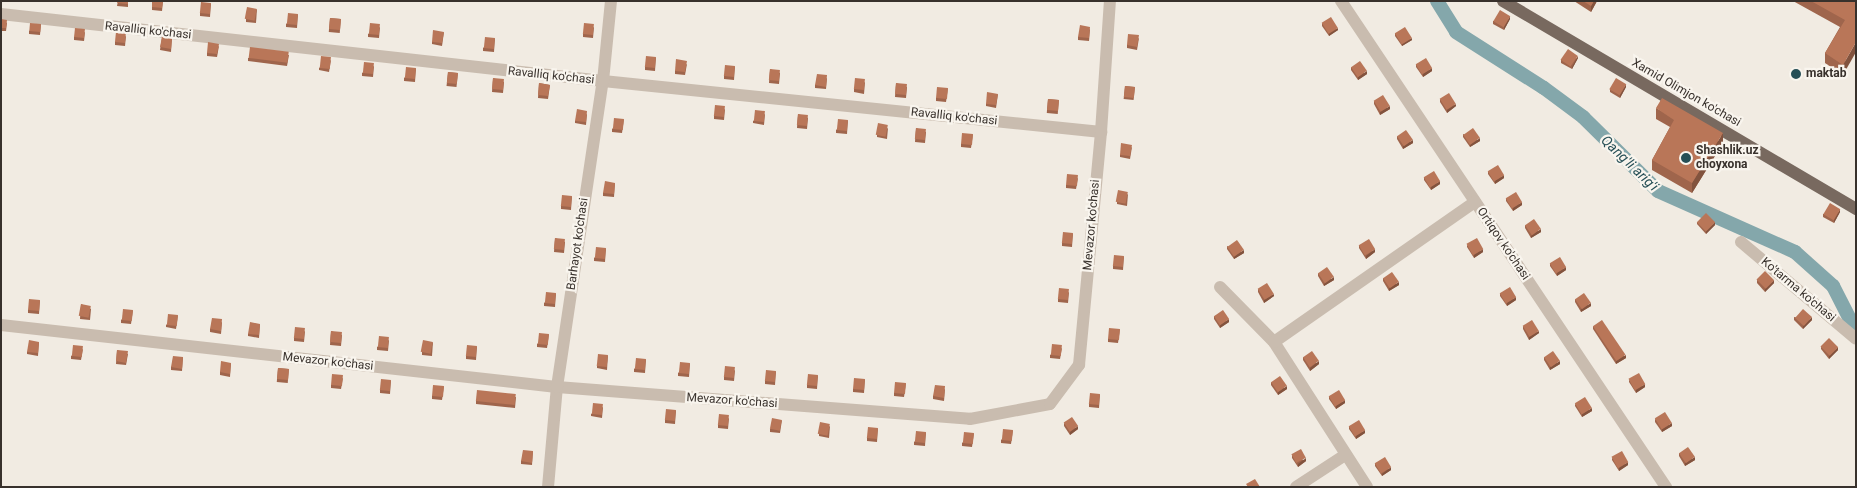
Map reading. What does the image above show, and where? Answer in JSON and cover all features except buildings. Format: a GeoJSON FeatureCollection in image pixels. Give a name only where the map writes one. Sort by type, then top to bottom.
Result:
{"type":"FeatureCollection","features":[{"type":"Feature","properties":{"kind":"main road","name":"Xamid Olimjon ko'chasi"},"geometry":{"type":"LineString","coordinates":[[1511,3],[1856,209]]}},
{"type":"Feature","properties":{"kind":"street","name":"Barhayot ko'chasi"},"geometry":{"type":"LineString","coordinates":[[548,487],[557,387],[602,81],[611,1]]}},
{"type":"Feature","properties":{"kind":"street","name":"Mevazor ko'chasi"},"geometry":{"type":"LineString","coordinates":[[1,325],[557,387],[970,419],[1050,404],[1079,365],[1101,132],[1110,1]]}},
{"type":"Feature","properties":{"kind":"street","name":"Ortiqov ko'chasi"},"geometry":{"type":"LineString","coordinates":[[1341,1],[1666,487]]}},
{"type":"Feature","properties":{"kind":"street","name":"Ravalliq ko'chasi"},"geometry":{"type":"LineString","coordinates":[[1,14],[602,81],[1101,132]]}},
{"type":"Feature","properties":{"kind":"street"},"geometry":{"type":"LineString","coordinates":[[1274,342],[1475,202]]}},
{"type":"Feature","properties":{"kind":"street","name":"Ko'tarma ko'chasi"},"geometry":{"type":"LineString","coordinates":[[1741,242],[1856,339]]}},
{"type":"Feature","properties":{"kind":"street"},"geometry":{"type":"LineString","coordinates":[[1220,287],[1274,342],[1367,487]]}},
{"type":"Feature","properties":{"kind":"street"},"geometry":{"type":"LineString","coordinates":[[1296,487],[1345,455]]}},
{"type":"Feature","properties":{"kind":"waterway","name":"Qang'li arig'i"},"geometry":{"type":"LineString","coordinates":[[1437,1],[1456,32],[1544,88],[1583,117],[1658,191],[1795,252],[1833,286],[1851,321],[1856,325]]}},
{"type":"Feature","properties":{"kind":"place","name":"maktab"},"geometry":{"type":"Point","coordinates":[1796,74]}},
{"type":"Feature","properties":{"kind":"place","name":"Shashlik.uz choyxona"},"geometry":{"type":"Point","coordinates":[1686,158]}}]}
